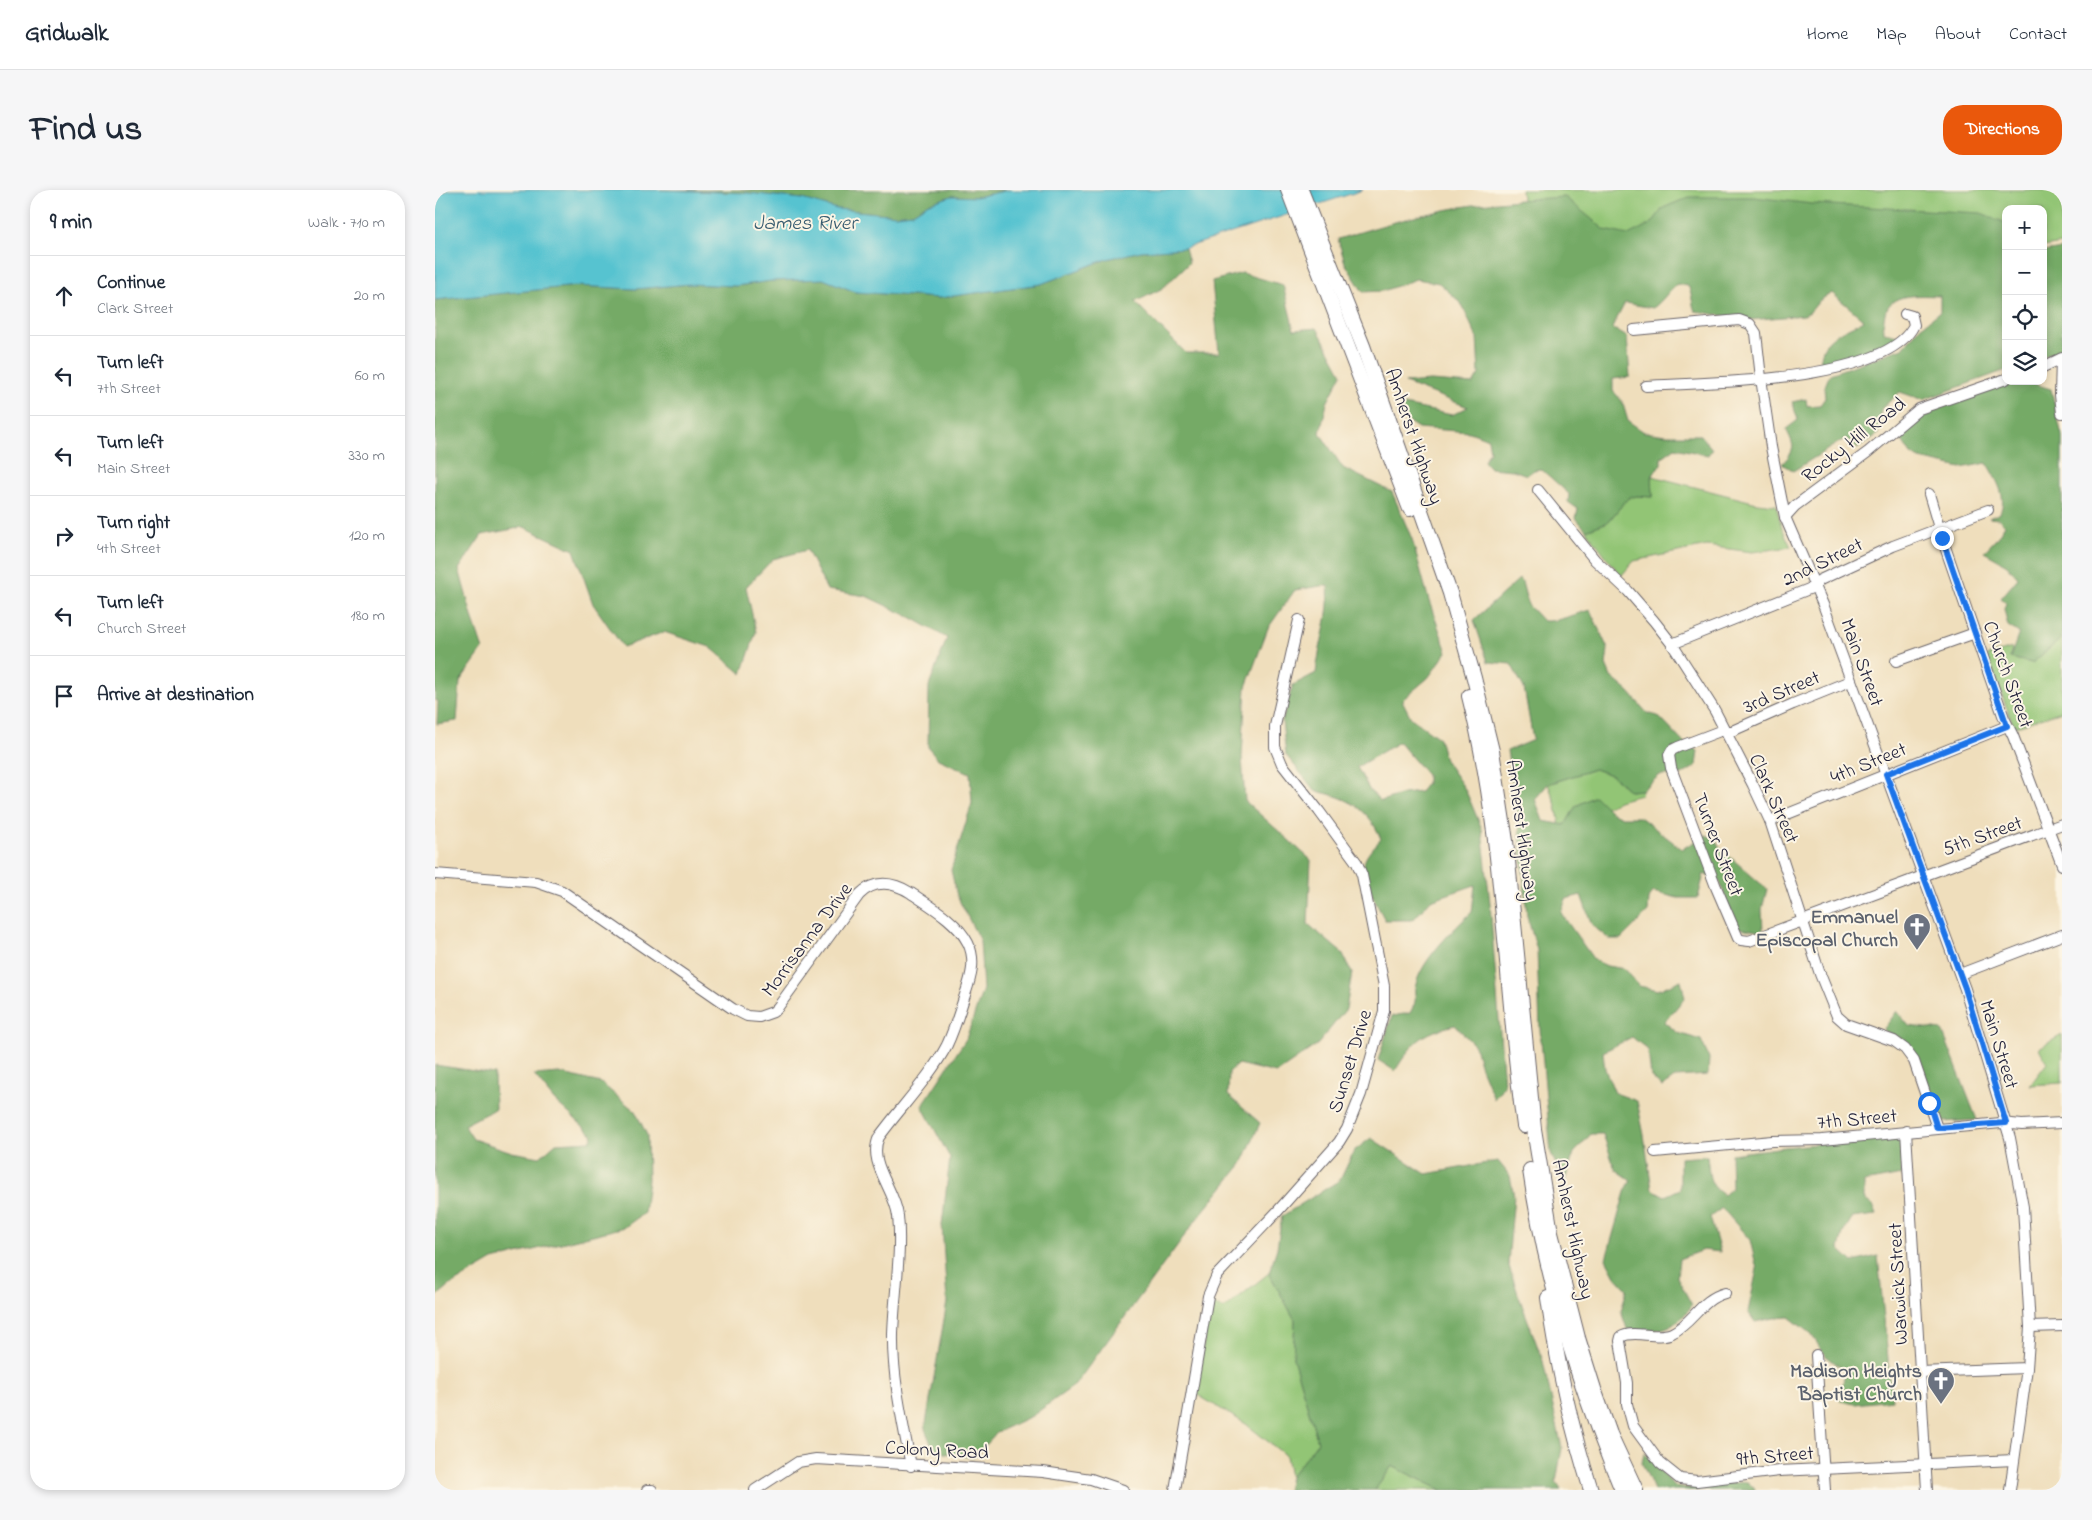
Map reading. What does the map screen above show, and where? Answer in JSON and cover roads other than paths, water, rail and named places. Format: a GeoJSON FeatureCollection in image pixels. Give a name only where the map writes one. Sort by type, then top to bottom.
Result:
{"type":"FeatureCollection","features":[{"type":"Feature","properties":{"kind":"highway","name":"Amherst Highway"},"geometry":{"type":"LineString","coordinates":[[1288,190],[1363,346],[1450,594],[1464,640],[1492,751],[1506,841],[1529,1090],[1539,1167],[1555,1250],[1578,1338],[1610,1434],[1636,1490]]}},
{"type":"Feature","properties":{"kind":"highway","name":"Amherst Highway"},"geometry":{"type":"LineString","coordinates":[[1301,190],[1324,268],[1440,592],[1471,702],[1487,787],[1499,874],[1516,1060],[1539,1231],[1576,1368],[1622,1490]]}},
{"type":"Feature","properties":{"kind":"highway"},"geometry":{"type":"LineString","coordinates":[[1539,1231],[1553,1331],[1566,1399],[1591,1490]]}},
{"type":"Feature","properties":{"kind":"highway"},"geometry":{"type":"LineString","coordinates":[[1578,1338],[1622,1443],[1647,1490]]}},
{"type":"Feature","properties":{"kind":"street"},"geometry":{"type":"LineString","coordinates":[[1646,386],[1761,378],[1834,370],[1882,354],[1897,345],[1913,328],[1914,320],[1909,314],[1905,314]]}},
{"type":"Feature","properties":{"kind":"street","name":"Main Street"},"geometry":{"type":"LineString","coordinates":[[1634,330],[1739,320],[1750,324],[1756,333],[1771,446],[1785,517],[1815,586],[1924,875],[1960,974],[2006,1123],[2023,1207],[2030,1327],[2027,1368],[2010,1490]]}},
{"type":"Feature","properties":{"kind":"street"},"geometry":{"type":"LineString","coordinates":[[2047,365],[2062,359],[2060,394],[2062,413]]}},
{"type":"Feature","properties":{"kind":"street","name":"Rocky Hill Road"},"geometry":{"type":"LineString","coordinates":[[1785,517],[1795,506],[1868,452],[1919,410],[2002,380]]}},
{"type":"Feature","properties":{"kind":"street","name":"Clark Street"},"geometry":{"type":"LineString","coordinates":[[1538,490],[1595,560],[1628,591],[1672,644],[1700,686],[1753,785],[1769,821],[1837,1016],[1847,1024],[1894,1042],[1909,1054],[1914,1061],[1937,1128]]}},
{"type":"Feature","properties":{"kind":"street","name":"Church Street"},"geometry":{"type":"LineString","coordinates":[[1929,494],[1939,529],[2007,726],[2062,865]]}},
{"type":"Feature","properties":{"kind":"street","name":"2nd Street"},"geometry":{"type":"LineString","coordinates":[[1672,644],[1815,586],[1820,580],[1879,552],[1987,510]]}},
{"type":"Feature","properties":{"kind":"street","name":"Sunset Drive"},"geometry":{"type":"LineString","coordinates":[[1175,1490],[1210,1287],[1217,1275],[1276,1213],[1339,1142],[1350,1123],[1361,1094],[1374,1054],[1384,1011],[1384,986],[1362,875],[1357,864],[1319,811],[1282,764],[1275,747],[1275,726],[1299,620]]}},
{"type":"Feature","properties":{"kind":"street"},"geometry":{"type":"LineString","coordinates":[[1896,660],[1975,633]]}},
{"type":"Feature","properties":{"kind":"street","name":"3rd Street"},"geometry":{"type":"LineString","coordinates":[[1724,731],[1731,731],[1851,681]]}},
{"type":"Feature","properties":{"kind":"street","name":"4th Street"},"geometry":{"type":"LineString","coordinates":[[1769,821],[2007,726]]}},
{"type":"Feature","properties":{"kind":"street","name":"Turner Street"},"geometry":{"type":"LineString","coordinates":[[1724,731],[1672,750],[1668,759],[1716,887],[1738,938],[1741,940],[1749,942],[1803,922]]}},
{"type":"Feature","properties":{"kind":"street","name":"5th Street"},"geometry":{"type":"LineString","coordinates":[[1803,922],[1859,898],[2062,824]]}},
{"type":"Feature","properties":{"kind":"street","name":"Morrisanna Drive"},"geometry":{"type":"LineString","coordinates":[[435,874],[536,882],[562,890],[733,1009],[751,1017],[766,1015],[778,1008],[859,895],[875,884],[886,883],[906,890],[932,907],[962,933],[971,951],[972,972],[953,1031],[939,1060],[879,1137],[875,1149],[879,1166],[891,1191],[898,1215],[893,1356],[911,1466]]}},
{"type":"Feature","properties":{"kind":"street"},"geometry":{"type":"LineString","coordinates":[[1960,974],[2061,935]]}},
{"type":"Feature","properties":{"kind":"street","name":"7th Street"},"geometry":{"type":"LineString","coordinates":[[1655,1152],[1772,1141],[1822,1140],[2006,1123],[2022,1125],[2062,1123]]}},
{"type":"Feature","properties":{"kind":"street","name":"Warwick Street"},"geometry":{"type":"LineString","coordinates":[[1906,1131],[1927,1490]]}},
{"type":"Feature","properties":{"kind":"street","name":"9th Street"},"geometry":{"type":"LineString","coordinates":[[1725,1293],[1706,1301],[1674,1332],[1660,1336],[1624,1335],[1620,1341],[1627,1383],[1627,1404],[1633,1426],[1660,1463],[1676,1477],[1697,1481],[1770,1472],[1824,1468],[2014,1460]]}},
{"type":"Feature","properties":{"kind":"street"},"geometry":{"type":"LineString","coordinates":[[2030,1327],[2062,1326]]}},
{"type":"Feature","properties":{"kind":"street"},"geometry":{"type":"LineString","coordinates":[[1817,1355],[1825,1490]]}},
{"type":"Feature","properties":{"kind":"street"},"geometry":{"type":"LineString","coordinates":[[1919,1372],[2027,1368]]}},
{"type":"Feature","properties":{"kind":"street","name":"Colony Road"},"geometry":{"type":"LineString","coordinates":[[755,1490],[790,1466],[807,1460],[1071,1475],[1123,1490]]}},
{"type":"Feature","properties":{"kind":"street"},"geometry":{"type":"LineString","coordinates":[[647,1490],[652,1490]]}},
{"type":"Feature","properties":{"kind":"water","name":"James River"},"geometry":{"type":"Polygon","coordinates":[[[449,190],[660,190],[748,193],[802,199],[837,209],[896,215],[913,213],[927,204],[952,196],[976,197],[1009,190],[1363,190],[1185,248],[1141,251],[1107,259],[1041,284],[939,298],[856,292],[823,279],[771,281],[736,286],[690,284],[635,289],[577,286],[435,300],[435,195],[449,190]]]}},
{"type":"Feature","properties":{"kind":"place","name":"Emmanuel Episcopal Church"},"geometry":{"type":"Point","coordinates":[1917,951]}},
{"type":"Feature","properties":{"kind":"place","name":"Madison Heights Baptist Church"},"geometry":{"type":"Point","coordinates":[1941,1405]}}]}
